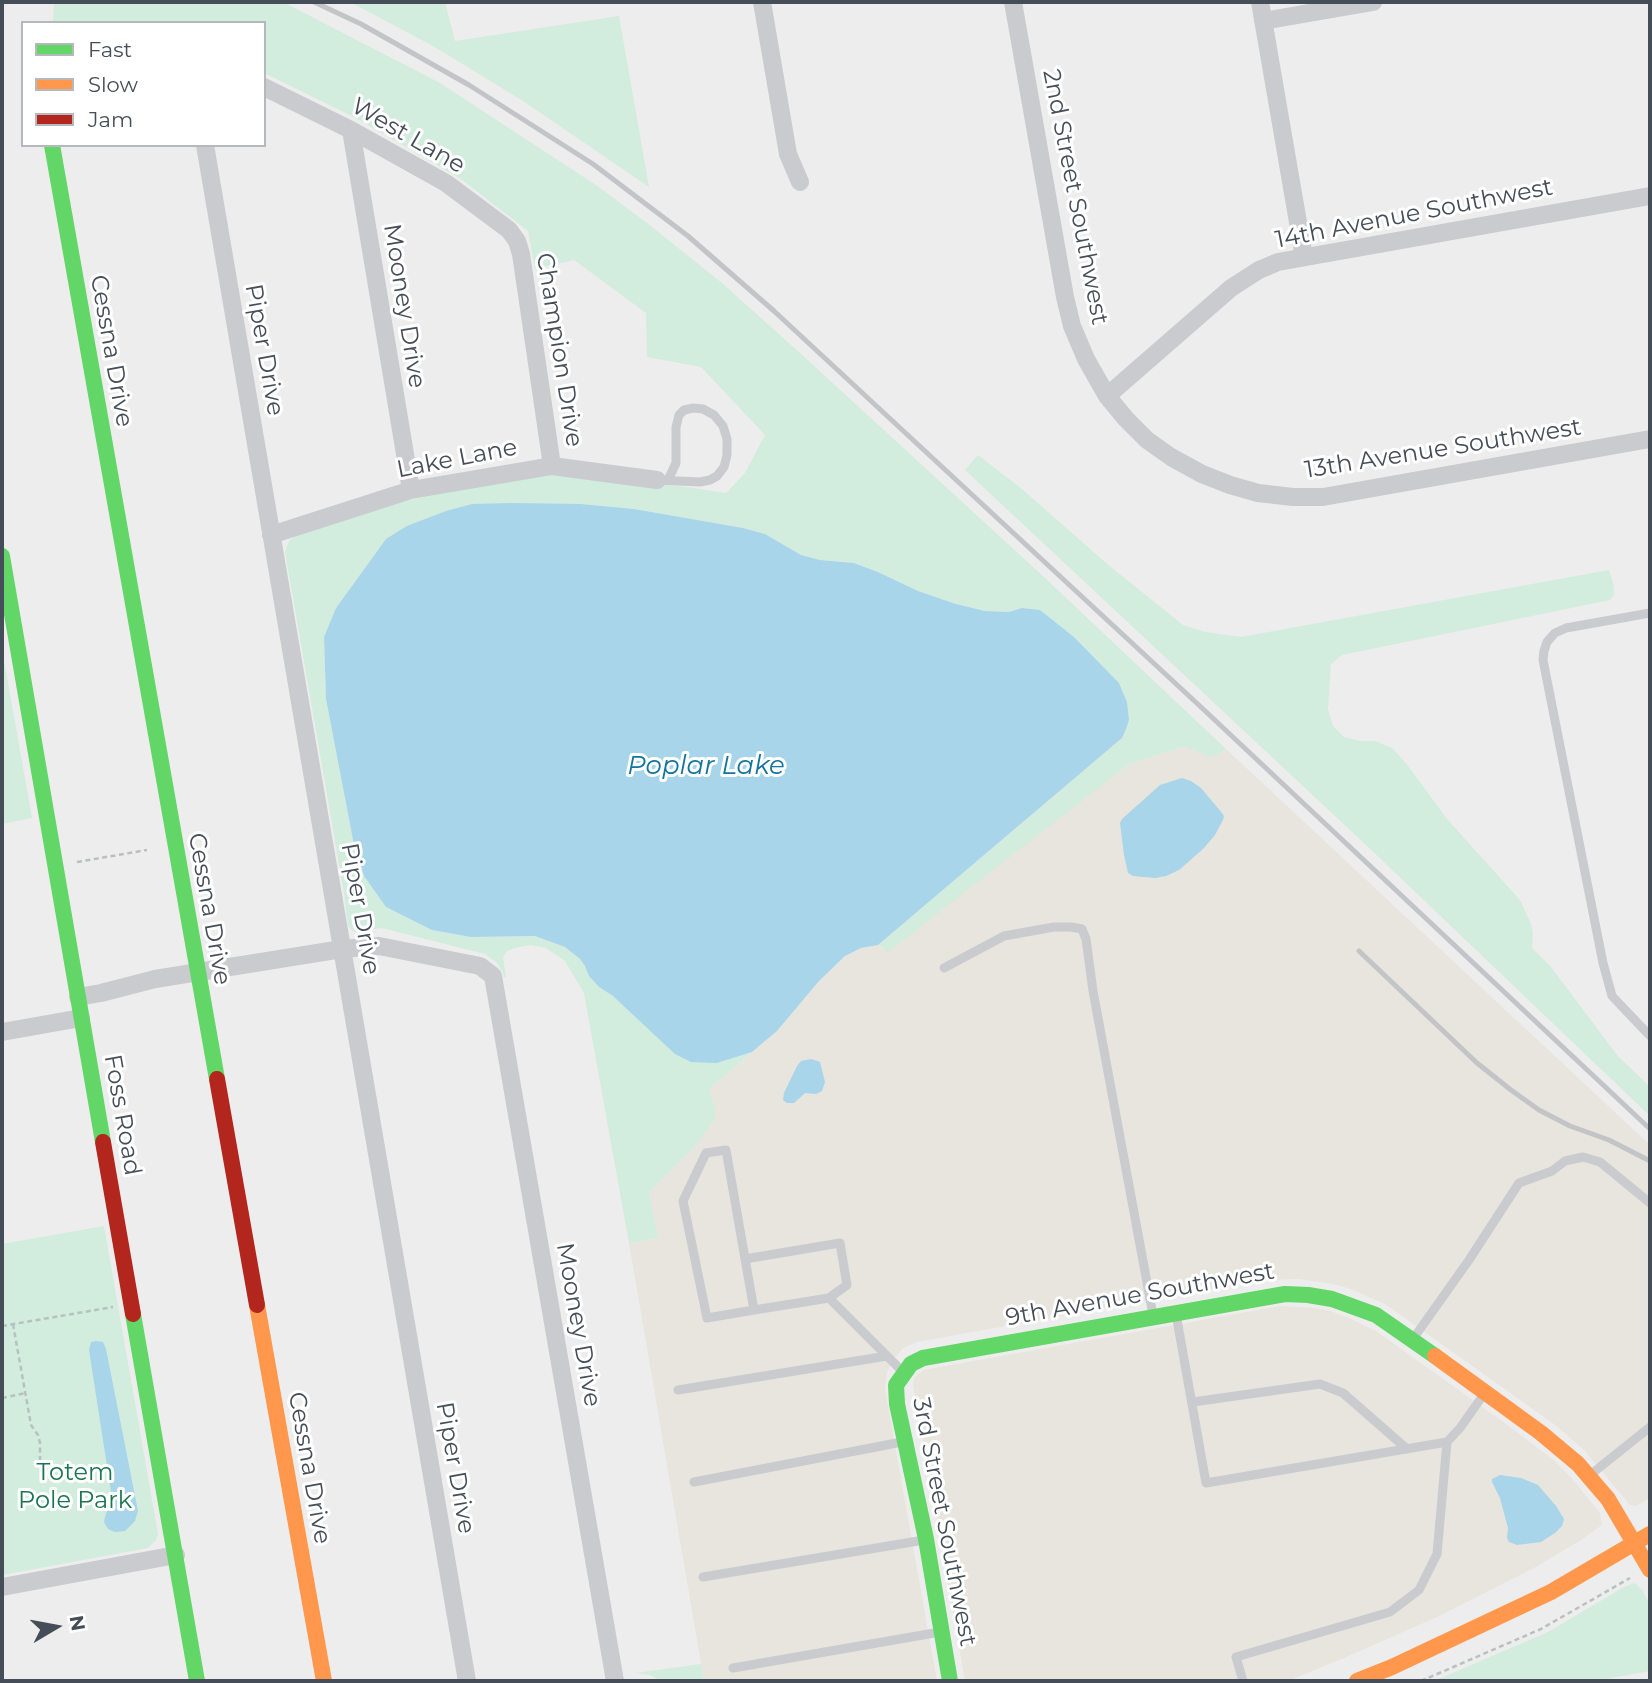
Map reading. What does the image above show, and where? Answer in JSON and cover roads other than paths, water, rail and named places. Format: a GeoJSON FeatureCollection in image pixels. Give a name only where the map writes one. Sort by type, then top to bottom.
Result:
{"type":"FeatureCollection","features":[{"type":"Feature","properties":{"kind":"street"},"geometry":{"type":"LineString","coordinates":[[762,2],[788,154],[800,182]]}},
{"type":"Feature","properties":{"kind":"street","name":"2nd Street Southwest"},"geometry":{"type":"LineString","coordinates":[[1013,2],[1065,297],[1072,326],[1086,359],[1107,396]]}},
{"type":"Feature","properties":{"kind":"street"},"geometry":{"type":"LineString","coordinates":[[1260,2],[1304,257]]}},
{"type":"Feature","properties":{"kind":"street"},"geometry":{"type":"LineString","coordinates":[[1263,21],[1373,2]]}},
{"type":"Feature","properties":{"kind":"street","name":"West Lane"},"geometry":{"type":"LineString","coordinates":[[266,88],[351,130],[446,183],[509,230],[517,241]]}},
{"type":"Feature","properties":{"kind":"street","name":"Mooney Drive"},"geometry":{"type":"LineString","coordinates":[[351,130],[411,490]]}},
{"type":"Feature","properties":{"kind":"street","name":"Cessna Drive"},"geometry":{"type":"LineString","coordinates":[[52,147],[324,1681]]}},
{"type":"Feature","properties":{"kind":"street","name":"Piper Drive"},"geometry":{"type":"LineString","coordinates":[[205,147],[467,1681]]}},
{"type":"Feature","properties":{"kind":"street","name":"14th Avenue Southwest"},"geometry":{"type":"LineString","coordinates":[[1107,396],[1231,288],[1259,270],[1279,262],[1650,196]]}},
{"type":"Feature","properties":{"kind":"street","name":"Champion Drive"},"geometry":{"type":"LineString","coordinates":[[517,241],[538,361],[552,466]]}},
{"type":"Feature","properties":{"kind":"street","name":"13th Avenue Southwest"},"geometry":{"type":"LineString","coordinates":[[1107,396],[1147,440],[1202,474],[1258,493],[1293,497],[1345,494],[1650,439]]}},
{"type":"Feature","properties":{"kind":"street","name":"Lake Lane"},"geometry":{"type":"LineString","coordinates":[[271,536],[411,490],[552,466],[663,480]]}},
{"type":"Feature","properties":{"kind":"street","name":"Foss Road"},"geometry":{"type":"LineString","coordinates":[[2,556],[197,1681]]}},
{"type":"Feature","properties":{"kind":"street","name":"Mooney Drive"},"geometry":{"type":"LineString","coordinates":[[342,948],[379,946],[480,967],[493,976],[615,1681]]}},
{"type":"Feature","properties":{"kind":"street"},"geometry":{"type":"LineString","coordinates":[[78,997],[155,979],[342,948]]}},
{"type":"Feature","properties":{"kind":"street"},"geometry":{"type":"LineString","coordinates":[[2,1032],[82,1018]]}},
{"type":"Feature","properties":{"kind":"street","name":"9th Avenue Southwest"},"geometry":{"type":"LineString","coordinates":[[905,1374],[911,1364],[923,1358],[1176,1312],[1285,1294],[1332,1298],[1377,1315],[1541,1433],[1589,1476],[1621,1519],[1648,1566]]}},
{"type":"Feature","properties":{"kind":"street","name":"3rd Street Southwest"},"geometry":{"type":"LineString","coordinates":[[905,1374],[897,1385],[897,1404],[926,1539],[950,1681]]}},
{"type":"Feature","properties":{"kind":"street"},"geometry":{"type":"LineString","coordinates":[[1357,1681],[1551,1591],[1650,1534]]}},
{"type":"Feature","properties":{"kind":"street"},"geometry":{"type":"LineString","coordinates":[[2,1587],[176,1555]]}},
{"type":"Feature","properties":{"kind":"lane"},"geometry":{"type":"LineString","coordinates":[[694,408],[714,415],[723,426],[727,439],[727,455],[724,467],[718,475],[700,482],[663,480],[676,463],[676,427],[679,415],[684,410],[694,408]]}},
{"type":"Feature","properties":{"kind":"lane"},"geometry":{"type":"LineString","coordinates":[[1650,613],[1566,628],[1547,642],[1543,660],[1603,963],[1612,996],[1650,1037]]}},
{"type":"Feature","properties":{"kind":"lane"},"geometry":{"type":"LineString","coordinates":[[944,968],[1004,936],[1054,927],[1082,929],[1086,939],[1093,991],[1153,1317]]}},
{"type":"Feature","properties":{"kind":"lane"},"geometry":{"type":"LineString","coordinates":[[745,1259],[840,1244],[847,1285],[829,1298],[706,1318],[683,1201],[706,1153],[726,1150],[745,1259],[754,1310]]}},
{"type":"Feature","properties":{"kind":"lane"},"geometry":{"type":"LineString","coordinates":[[1412,1340],[1519,1183],[1552,1171],[1565,1161],[1583,1157],[1600,1162],[1650,1203]]}},
{"type":"Feature","properties":{"kind":"lane"},"geometry":{"type":"LineString","coordinates":[[829,1298],[905,1374]]}},
{"type":"Feature","properties":{"kind":"lane"},"geometry":{"type":"LineString","coordinates":[[1176,1312],[1206,1483],[1447,1442],[1485,1392]]}},
{"type":"Feature","properties":{"kind":"lane"},"geometry":{"type":"LineString","coordinates":[[678,1390],[887,1356]]}},
{"type":"Feature","properties":{"kind":"lane"},"geometry":{"type":"LineString","coordinates":[[1193,1402],[1320,1384],[1343,1393],[1407,1449]]}},
{"type":"Feature","properties":{"kind":"lane"},"geometry":{"type":"LineString","coordinates":[[1589,1476],[1650,1427]]}},
{"type":"Feature","properties":{"kind":"lane"},"geometry":{"type":"LineString","coordinates":[[694,1482],[904,1442]]}},
{"type":"Feature","properties":{"kind":"lane"},"geometry":{"type":"LineString","coordinates":[[1243,1681],[1236,1657],[1390,1612],[1419,1590],[1437,1554],[1447,1442]]}},
{"type":"Feature","properties":{"kind":"lane"},"geometry":{"type":"LineString","coordinates":[[703,1577],[926,1539]]}},
{"type":"Feature","properties":{"kind":"lane"},"geometry":{"type":"LineString","coordinates":[[733,1668],[942,1632]]}},
{"type":"Feature","properties":{"kind":"water","name":"Poplar Lake"},"geometry":{"type":"Polygon","coordinates":[[[472,504],[581,504],[634,509],[743,528],[765,534],[801,555],[820,560],[854,563],[918,591],[956,604],[985,611],[1009,612],[1022,608],[1040,610],[1074,637],[1119,683],[1127,702],[1129,720],[1126,729],[1122,738],[878,945],[861,948],[845,956],[819,981],[777,1031],[752,1052],[717,1063],[691,1062],[675,1054],[613,996],[599,987],[580,959],[565,947],[535,936],[471,937],[432,930],[386,907],[364,876],[353,840],[326,699],[324,637],[336,608],[386,539],[407,526],[446,511],[472,504]]]}},
{"type":"Feature","properties":{"kind":"water"},"geometry":{"type":"Polygon","coordinates":[[[1182,778],[1201,788],[1222,813],[1223,820],[1203,849],[1179,870],[1155,878],[1133,876],[1128,873],[1124,855],[1120,823],[1122,819],[1160,785],[1182,778]]]}},
{"type":"Feature","properties":{"kind":"water"},"geometry":{"type":"Polygon","coordinates":[[[811,1059],[820,1062],[825,1082],[822,1091],[816,1094],[805,1093],[794,1103],[787,1103],[783,1100],[784,1093],[797,1066],[801,1061],[811,1059]]]}},
{"type":"Feature","properties":{"kind":"water"},"geometry":{"type":"Polygon","coordinates":[[[91,1342],[103,1342],[106,1349],[138,1511],[135,1521],[125,1531],[115,1532],[108,1529],[104,1522],[112,1498],[89,1350],[91,1342]]]}},
{"type":"Feature","properties":{"kind":"water"},"geometry":{"type":"Polygon","coordinates":[[[1500,1475],[1521,1478],[1538,1485],[1564,1519],[1562,1526],[1541,1542],[1517,1545],[1509,1542],[1500,1498],[1492,1482],[1492,1479],[1500,1475]]]}},
{"type":"Feature","properties":{"kind":"railway"},"geometry":{"type":"LineString","coordinates":[[314,2],[361,24],[469,85],[593,164],[688,236],[774,311],[1202,708],[1650,1129]]}},
{"type":"Feature","properties":{"kind":"railway"},"geometry":{"type":"LineString","coordinates":[[1359,951],[1477,1063],[1511,1090],[1539,1110],[1570,1126],[1609,1140],[1650,1161]]}},
{"type":"Feature","properties":{"kind":"park label","name":"Totem Pole Park"},"geometry":{"type":"Point","coordinates":[75,1487]}}]}
